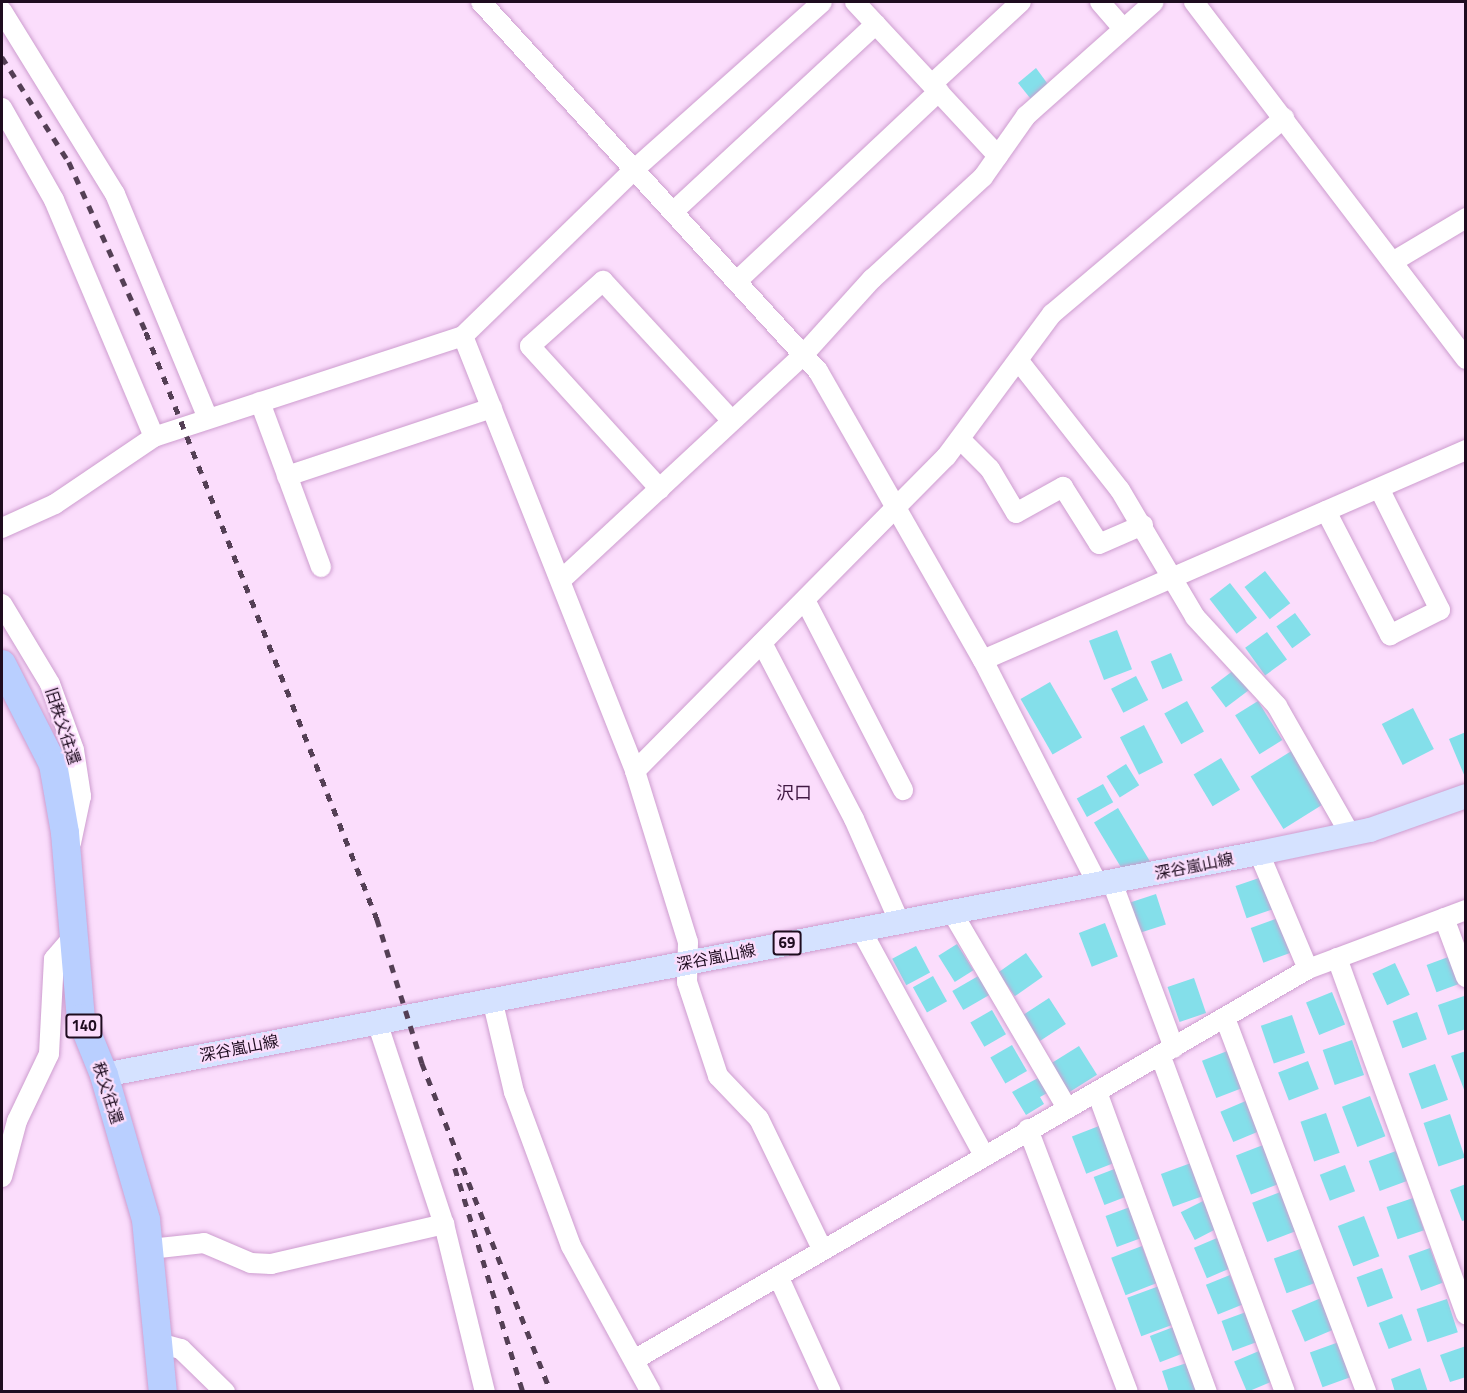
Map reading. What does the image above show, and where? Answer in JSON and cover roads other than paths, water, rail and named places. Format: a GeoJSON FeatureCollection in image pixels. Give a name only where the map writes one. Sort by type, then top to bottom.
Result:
{"type":"FeatureCollection","features":[{"type":"Feature","properties":{"kind":"highway","name":"秩父往還"},"geometry":{"type":"LineString","coordinates":[[2,664],[53,764],[67,859],[81,1018],[104,1074],[150,1249],[162,1344],[163,1392]]}},
{"type":"Feature","properties":{"kind":"main road","name":"深谷嵐山線"},"geometry":{"type":"LineString","coordinates":[[104,1074],[1259,853],[1350,834],[1466,796]]}},
{"type":"Feature","properties":{"kind":"street"},"geometry":{"type":"LineString","coordinates":[[481,2],[636,168],[818,371],[893,511],[983,660],[1105,883],[1168,1052],[1285,1392]]}},
{"type":"Feature","properties":{"kind":"street"},"geometry":{"type":"LineString","coordinates":[[2,528],[55,504],[154,437],[463,336],[636,168],[822,2]]}},
{"type":"Feature","properties":{"kind":"street"},"geometry":{"type":"LineString","coordinates":[[855,2],[998,156]]}},
{"type":"Feature","properties":{"kind":"street"},"geometry":{"type":"LineString","coordinates":[[737,281],[1021,2]]}},
{"type":"Feature","properties":{"kind":"street"},"geometry":{"type":"LineString","coordinates":[[1100,2],[1123,28]]}},
{"type":"Feature","properties":{"kind":"street"},"geometry":{"type":"LineString","coordinates":[[561,580],[803,355],[872,279],[983,177],[1026,116],[1154,2]]}},
{"type":"Feature","properties":{"kind":"street"},"geometry":{"type":"LineString","coordinates":[[1194,2],[1394,261],[1466,359]]}},
{"type":"Feature","properties":{"kind":"street"},"geometry":{"type":"LineString","coordinates":[[2,11],[115,194],[208,419]]}},
{"type":"Feature","properties":{"kind":"street"},"geometry":{"type":"LineString","coordinates":[[674,211],[876,24]]}},
{"type":"Feature","properties":{"kind":"street"},"geometry":{"type":"LineString","coordinates":[[635,771],[893,511],[960,439],[1052,314],[1284,118]]}},
{"type":"Feature","properties":{"kind":"street"},"geometry":{"type":"LineString","coordinates":[[4,119],[54,200],[154,437]]}},
{"type":"Feature","properties":{"kind":"street"},"geometry":{"type":"LineString","coordinates":[[1394,261],[1466,218]]}},
{"type":"Feature","properties":{"kind":"street"},"geometry":{"type":"LineString","coordinates":[[660,489],[530,346],[603,281],[732,421]]}},
{"type":"Feature","properties":{"kind":"street"},"geometry":{"type":"LineString","coordinates":[[463,336],[635,771],[688,942],[687,982],[718,1076],[759,1119],[822,1249]]}},
{"type":"Feature","properties":{"kind":"street"},"geometry":{"type":"LineString","coordinates":[[1018,360],[1143,525],[1176,576],[1195,616],[1277,706],[1350,834]]}},
{"type":"Feature","properties":{"kind":"street"},"geometry":{"type":"LineString","coordinates":[[260,402],[321,567]]}},
{"type":"Feature","properties":{"kind":"street"},"geometry":{"type":"LineString","coordinates":[[287,476],[492,408]]}},
{"type":"Feature","properties":{"kind":"street"},"geometry":{"type":"LineString","coordinates":[[960,439],[990,469],[1016,513],[1063,486],[1099,544],[1143,525]]}},
{"type":"Feature","properties":{"kind":"street"},"geometry":{"type":"LineString","coordinates":[[983,660],[1466,450]]}},
{"type":"Feature","properties":{"kind":"street"},"geometry":{"type":"LineString","coordinates":[[1326,511],[1390,635],[1440,610],[1379,488]]}},
{"type":"Feature","properties":{"kind":"street"},"geometry":{"type":"LineString","coordinates":[[805,600],[903,790]]}},
{"type":"Feature","properties":{"kind":"street","name":"旧秩父往還"},"geometry":{"type":"LineString","coordinates":[[2,604],[50,684],[74,750],[81,796],[67,859]]}},
{"type":"Feature","properties":{"kind":"street"},"geometry":{"type":"LineString","coordinates":[[762,643],[854,819],[899,921]]}},
{"type":"Feature","properties":{"kind":"street"},"geometry":{"type":"LineString","coordinates":[[1259,853],[1308,969]]}},
{"type":"Feature","properties":{"kind":"street"},"geometry":{"type":"LineString","coordinates":[[634,1360],[778,1278],[822,1249],[983,1154],[1168,1052],[1308,969],[1466,910]]}},
{"type":"Feature","properties":{"kind":"street"},"geometry":{"type":"LineString","coordinates":[[952,912],[1067,1108]]}},
{"type":"Feature","properties":{"kind":"street"},"geometry":{"type":"LineString","coordinates":[[1444,918],[1466,977]]}},
{"type":"Feature","properties":{"kind":"street"},"geometry":{"type":"LineString","coordinates":[[860,928],[983,1154]]}},
{"type":"Feature","properties":{"kind":"street"},"geometry":{"type":"LineString","coordinates":[[2,1177],[17,1121],[49,1054],[54,959],[73,937]]}},
{"type":"Feature","properties":{"kind":"street"},"geometry":{"type":"LineString","coordinates":[[1337,958],[1466,1314]]}},
{"type":"Feature","properties":{"kind":"street"},"geometry":{"type":"LineString","coordinates":[[492,999],[513,1092],[571,1246],[651,1392]]}},
{"type":"Feature","properties":{"kind":"street"},"geometry":{"type":"LineString","coordinates":[[1224,1018],[1366,1392]]}},
{"type":"Feature","properties":{"kind":"street"},"geometry":{"type":"LineString","coordinates":[[377,1022],[444,1224],[485,1392]]}},
{"type":"Feature","properties":{"kind":"street"},"geometry":{"type":"LineString","coordinates":[[1096,1092],[1207,1392]]}},
{"type":"Feature","properties":{"kind":"street"},"geometry":{"type":"LineString","coordinates":[[1028,1129],[1128,1392]]}},
{"type":"Feature","properties":{"kind":"street"},"geometry":{"type":"LineString","coordinates":[[150,1249],[204,1243],[251,1263],[271,1263],[444,1224]]}},
{"type":"Feature","properties":{"kind":"street"},"geometry":{"type":"LineString","coordinates":[[778,1278],[831,1392]]}},
{"type":"Feature","properties":{"kind":"street"},"geometry":{"type":"LineString","coordinates":[[162,1344],[181,1349],[225,1392]]}},
{"type":"Feature","properties":{"kind":"railway"},"geometry":{"type":"LineString","coordinates":[[2,57],[69,162],[146,332],[377,919],[422,1063],[551,1392]]}},
{"type":"Feature","properties":{"kind":"railway"},"geometry":{"type":"LineString","coordinates":[[455,1168],[523,1392]]}},
{"type":"Feature","properties":{"kind":"district","name":"沢口"},"geometry":{"type":"Point","coordinates":[794,793]}}]}
